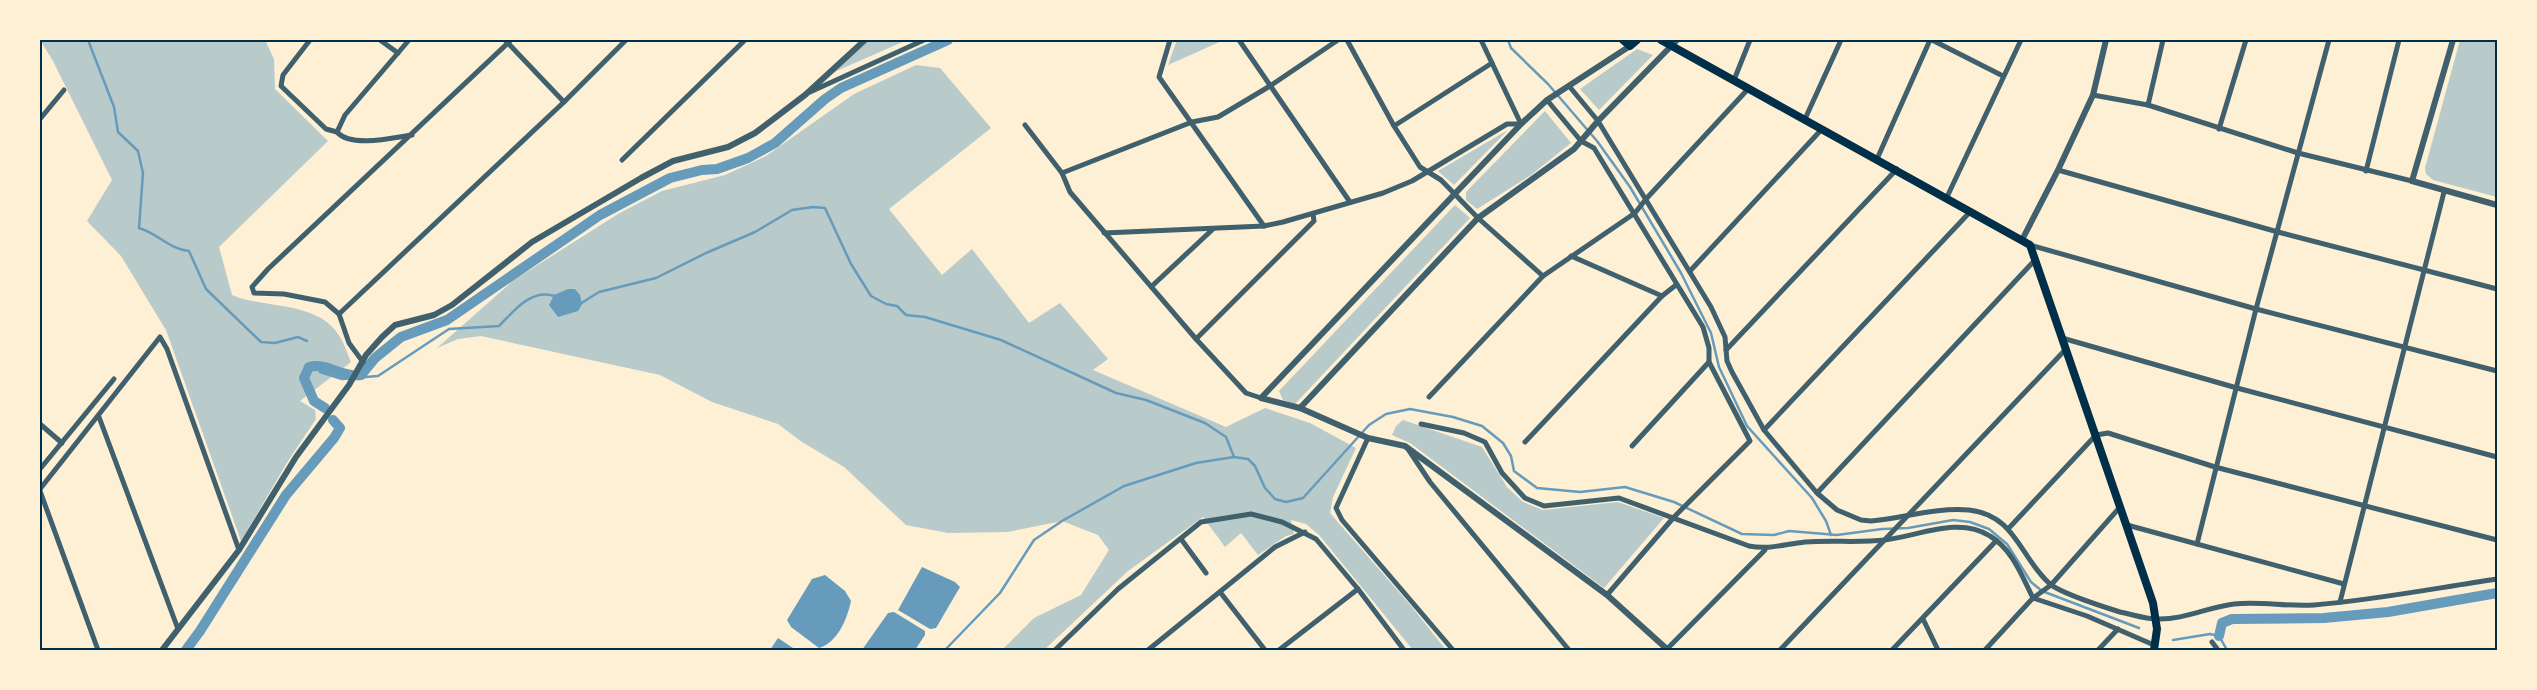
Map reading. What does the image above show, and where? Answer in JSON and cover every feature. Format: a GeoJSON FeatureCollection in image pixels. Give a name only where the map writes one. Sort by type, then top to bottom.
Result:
{"type":"FeatureCollection","features":[{"type":"Feature","properties":{"kind":"main road"},"geometry":{"type":"LineString","coordinates":[[1623,40],[1630,46],[1637,40]]}},
{"type":"Feature","properties":{"kind":"main road"},"geometry":{"type":"LineString","coordinates":[[1661,40],[1675,43],[1734,80],[1877,158],[1946,200],[2030,245],[2153,603],[2156,619],[2154,647]]}},
{"type":"Feature","properties":{"kind":"street"},"geometry":{"type":"LineString","coordinates":[[310,40],[283,75],[281,86],[326,129],[337,132],[348,140],[379,140],[412,134]]}},
{"type":"Feature","properties":{"kind":"street"},"geometry":{"type":"LineString","coordinates":[[380,40],[398,53]]}},
{"type":"Feature","properties":{"kind":"street"},"geometry":{"type":"LineString","coordinates":[[337,132],[345,115],[409,40]]}},
{"type":"Feature","properties":{"kind":"street"},"geometry":{"type":"LineString","coordinates":[[339,314],[564,102],[626,40]]}},
{"type":"Feature","properties":{"kind":"street"},"geometry":{"type":"LineString","coordinates":[[622,160],[745,40]]}},
{"type":"Feature","properties":{"kind":"street"},"geometry":{"type":"LineString","coordinates":[[162,650],[239,550],[296,457],[363,362],[382,337],[395,325],[434,315],[452,305],[532,242],[673,161],[728,147],[755,134],[805,95],[865,40]]}},
{"type":"Feature","properties":{"kind":"street"},"geometry":{"type":"LineString","coordinates":[[805,95],[924,40]]}},
{"type":"Feature","properties":{"kind":"street"},"geometry":{"type":"LineString","coordinates":[[1170,40],[1159,77],[1264,226]]}},
{"type":"Feature","properties":{"kind":"street"},"geometry":{"type":"LineString","coordinates":[[1239,40],[1350,202]]}},
{"type":"Feature","properties":{"kind":"street"},"geometry":{"type":"LineString","coordinates":[[1062,173],[1192,122],[1218,117],[1270,86],[1338,40]]}},
{"type":"Feature","properties":{"kind":"street"},"geometry":{"type":"LineString","coordinates":[[1347,40],[1394,126],[1420,167],[1430,172],[1478,218],[1544,276]]}},
{"type":"Feature","properties":{"kind":"street"},"geometry":{"type":"LineString","coordinates":[[1481,40],[1522,124]]}},
{"type":"Feature","properties":{"kind":"street"},"geometry":{"type":"LineString","coordinates":[[1734,80],[1750,40]]}},
{"type":"Feature","properties":{"kind":"street"},"geometry":{"type":"LineString","coordinates":[[1805,119],[1841,40]]}},
{"type":"Feature","properties":{"kind":"street"},"geometry":{"type":"LineString","coordinates":[[1877,158],[1931,40],[2003,76]]}},
{"type":"Feature","properties":{"kind":"street"},"geometry":{"type":"LineString","coordinates":[[1946,200],[2021,40]]}},
{"type":"Feature","properties":{"kind":"street"},"geometry":{"type":"LineString","coordinates":[[2022,240],[2058,170],[2093,95],[2106,40]]}},
{"type":"Feature","properties":{"kind":"street"},"geometry":{"type":"LineString","coordinates":[[2148,105],[2163,40]]}},
{"type":"Feature","properties":{"kind":"street"},"geometry":{"type":"LineString","coordinates":[[2218,129],[2246,40]]}},
{"type":"Feature","properties":{"kind":"street"},"geometry":{"type":"LineString","coordinates":[[2197,544],[2256,309],[2328,40]]}},
{"type":"Feature","properties":{"kind":"street"},"geometry":{"type":"LineString","coordinates":[[2366,171],[2399,40]]}},
{"type":"Feature","properties":{"kind":"street"},"geometry":{"type":"LineString","coordinates":[[2412,181],[2453,40]]}},
{"type":"Feature","properties":{"kind":"street"},"geometry":{"type":"LineString","coordinates":[[363,362],[349,343],[339,314],[325,302],[284,294],[254,293],[252,288],[268,269],[508,41],[564,102]]}},
{"type":"Feature","properties":{"kind":"street"},"geometry":{"type":"LineString","coordinates":[[1300,408],[1478,218],[1574,149],[1598,121],[1675,43]]}},
{"type":"Feature","properties":{"kind":"street"},"geometry":{"type":"LineString","coordinates":[[1261,398],[1547,100],[1630,46]]}},
{"type":"Feature","properties":{"kind":"street"},"geometry":{"type":"LineString","coordinates":[[1394,126],[1492,63]]}},
{"type":"Feature","properties":{"kind":"street"},"geometry":{"type":"LineString","coordinates":[[1569,86],[1598,121],[1720,322],[1732,372],[1764,430],[1817,493],[1837,510],[1861,520],[1969,510],[1993,518],[2008,529],[2051,585],[2118,611],[2156,619],[2189,615],[2234,604],[2296,606],[2340,602],[2497,579]]}},
{"type":"Feature","properties":{"kind":"street"},"geometry":{"type":"LineString","coordinates":[[1429,397],[1544,276],[1635,213],[1749,88]]}},
{"type":"Feature","properties":{"kind":"street"},"geometry":{"type":"LineString","coordinates":[[40,119],[64,90]]}},
{"type":"Feature","properties":{"kind":"street"},"geometry":{"type":"LineString","coordinates":[[2093,95],[2148,105],[2218,129],[2298,153],[2412,181],[2444,192],[2497,205]]}},
{"type":"Feature","properties":{"kind":"street"},"geometry":{"type":"LineString","coordinates":[[1547,100],[1581,141],[1594,148],[1703,327],[1709,348],[1709,362],[1750,441],[1674,517],[1607,595]]}},
{"type":"Feature","properties":{"kind":"street"},"geometry":{"type":"LineString","coordinates":[[1025,124],[1062,173],[1070,192],[1196,339],[1246,393],[1300,408],[1368,438],[1406,446],[1607,595],[1668,650],[1765,550]]}},
{"type":"Feature","properties":{"kind":"street"},"geometry":{"type":"LineString","coordinates":[[1104,232],[1264,226],[1313,214],[1383,193],[1430,172],[1507,124],[1522,124]]}},
{"type":"Feature","properties":{"kind":"street"},"geometry":{"type":"LineString","coordinates":[[1690,270],[1822,129]]}},
{"type":"Feature","properties":{"kind":"street"},"geometry":{"type":"LineString","coordinates":[[1726,350],[1896,169]]}},
{"type":"Feature","properties":{"kind":"street"},"geometry":{"type":"LineString","coordinates":[[2058,170],[2278,232],[2497,290]]}},
{"type":"Feature","properties":{"kind":"street"},"geometry":{"type":"LineString","coordinates":[[2340,602],[2444,192]]}},
{"type":"Feature","properties":{"kind":"street"},"geometry":{"type":"LineString","coordinates":[[1764,430],[1970,212]]}},
{"type":"Feature","properties":{"kind":"street"},"geometry":{"type":"LineString","coordinates":[[1196,339],[1314,221],[1313,214]]}},
{"type":"Feature","properties":{"kind":"street"},"geometry":{"type":"LineString","coordinates":[[1152,286],[1214,228]]}},
{"type":"Feature","properties":{"kind":"street"},"geometry":{"type":"LineString","coordinates":[[2030,245],[2256,309],[2497,371]]}},
{"type":"Feature","properties":{"kind":"street"},"geometry":{"type":"LineString","coordinates":[[1571,256],[1662,296]]}},
{"type":"Feature","properties":{"kind":"street"},"geometry":{"type":"LineString","coordinates":[[1817,493],[2035,260]]}},
{"type":"Feature","properties":{"kind":"street"},"geometry":{"type":"LineString","coordinates":[[1525,442],[1662,296],[1676,285]]}},
{"type":"Feature","properties":{"kind":"street"},"geometry":{"type":"LineString","coordinates":[[98,650],[40,490],[160,337],[167,348],[239,550]]}},
{"type":"Feature","properties":{"kind":"street"},"geometry":{"type":"LineString","coordinates":[[2062,338],[2237,388],[2497,457]]}},
{"type":"Feature","properties":{"kind":"street"},"geometry":{"type":"LineString","coordinates":[[1780,650],[2066,349]]}},
{"type":"Feature","properties":{"kind":"street"},"geometry":{"type":"LineString","coordinates":[[1632,446],[1709,362]]}},
{"type":"Feature","properties":{"kind":"street"},"geometry":{"type":"LineString","coordinates":[[40,469],[114,379]]}},
{"type":"Feature","properties":{"kind":"street"},"geometry":{"type":"LineString","coordinates":[[99,417],[178,629]]}},
{"type":"Feature","properties":{"kind":"street"},"geometry":{"type":"LineString","coordinates":[[40,424],[62,443]]}},
{"type":"Feature","properties":{"kind":"street"},"geometry":{"type":"LineString","coordinates":[[1421,424],[1464,434],[1484,442],[1502,473],[1525,498],[1544,506],[1619,498],[1749,546],[1765,550],[1805,542],[1886,540],[1956,528],[1979,531],[1996,541],[2017,565],[2032,598],[2118,629],[2154,647]]}},
{"type":"Feature","properties":{"kind":"street"},"geometry":{"type":"LineString","coordinates":[[2008,529],[2096,435],[2108,433],[2216,467],[2497,540]]}},
{"type":"Feature","properties":{"kind":"street"},"geometry":{"type":"LineString","coordinates":[[1368,438],[1336,508],[1342,520],[1417,605],[1453,650]]}},
{"type":"Feature","properties":{"kind":"street"},"geometry":{"type":"LineString","coordinates":[[1406,446],[1442,497],[1568,650]]}},
{"type":"Feature","properties":{"kind":"street"},"geometry":{"type":"LineString","coordinates":[[1985,650],[2032,598],[2051,585],[2120,507]]}},
{"type":"Feature","properties":{"kind":"street"},"geometry":{"type":"LineString","coordinates":[[1055,650],[1118,589],[1202,522],[1251,514],[1262,515],[1305,532],[1316,539],[1358,589],[1404,650]]}},
{"type":"Feature","properties":{"kind":"street"},"geometry":{"type":"LineString","coordinates":[[2127,526],[2344,584]]}},
{"type":"Feature","properties":{"kind":"street"},"geometry":{"type":"LineString","coordinates":[[1148,650],[1275,547],[1305,532]]}},
{"type":"Feature","properties":{"kind":"street"},"geometry":{"type":"LineString","coordinates":[[1181,539],[1206,573]]}},
{"type":"Feature","properties":{"kind":"street"},"geometry":{"type":"LineString","coordinates":[[1892,650],[1996,541]]}},
{"type":"Feature","properties":{"kind":"street"},"geometry":{"type":"LineString","coordinates":[[1279,650],[1358,589]]}},
{"type":"Feature","properties":{"kind":"street"},"geometry":{"type":"LineString","coordinates":[[1220,592],[1265,650]]}},
{"type":"Feature","properties":{"kind":"street"},"geometry":{"type":"LineString","coordinates":[[1922,619],[1938,650]]}},
{"type":"Feature","properties":{"kind":"street"},"geometry":{"type":"LineString","coordinates":[[2098,650],[2118,629]]}},
{"type":"Feature","properties":{"kind":"street"},"geometry":{"type":"LineString","coordinates":[[2212,642],[2218,650]]}},
{"type":"Feature","properties":{"kind":"street"},"geometry":{"type":"LineString","coordinates":[[1286,645],[1290,650]]}},
{"type":"Feature","properties":{"kind":"shaded area"},"geometry":{"type":"Polygon","coordinates":[[[40,40],[265,40],[274,59],[275,89],[328,141],[219,247],[232,295],[289,307],[317,316],[328,323],[338,334],[351,362],[300,401],[315,410],[316,419],[288,461],[241,541],[166,330],[121,256],[87,221],[112,180],[53,61],[40,40]]]}},
{"type":"Feature","properties":{"kind":"shaded area"},"geometry":{"type":"Polygon","coordinates":[[[870,40],[907,40],[832,73],[870,40]]]}},
{"type":"Feature","properties":{"kind":"shaded area"},"geometry":{"type":"Polygon","coordinates":[[[1177,40],[1224,40],[1168,65],[1177,40]]]}},
{"type":"Feature","properties":{"kind":"shaded area"},"geometry":{"type":"Polygon","coordinates":[[[2460,40],[2497,40],[2497,197],[2433,180],[2426,174],[2425,168],[2460,40]]]}},
{"type":"Feature","properties":{"kind":"shaded area"},"geometry":{"type":"Polygon","coordinates":[[[1637,49],[1653,55],[1599,110],[1580,89],[1637,49]]]}},
{"type":"Feature","properties":{"kind":"shaded area"},"geometry":{"type":"Polygon","coordinates":[[[916,65],[940,68],[991,128],[889,209],[942,275],[972,249],[1029,323],[1060,303],[1108,359],[1093,370],[1226,427],[1265,408],[1310,423],[1356,448],[1333,497],[1330,513],[1412,607],[1446,650],[1413,650],[1319,535],[1306,524],[1291,520],[1294,534],[1286,536],[1258,555],[1241,533],[1225,547],[1203,517],[1128,571],[1044,650],[1002,650],[1034,618],[1081,595],[1109,550],[1098,535],[1062,521],[1008,532],[948,533],[906,525],[844,467],[802,442],[778,424],[712,402],[660,375],[481,336],[458,339],[437,348],[514,280],[618,214],[662,191],[725,175],[766,156],[854,94],[916,65]]]}},
{"type":"Feature","properties":{"kind":"shaded area"},"geometry":{"type":"Polygon","coordinates":[[[1545,111],[1571,143],[1531,175],[1477,209],[1466,200],[1466,192],[1545,111]]]}},
{"type":"Feature","properties":{"kind":"shaded area"},"geometry":{"type":"Polygon","coordinates":[[[1508,130],[1454,185],[1438,171],[1508,130]]]}},
{"type":"Feature","properties":{"kind":"shaded area"},"geometry":{"type":"Polygon","coordinates":[[[1455,205],[1470,218],[1295,404],[1283,400],[1279,391],[1455,205]]]}},
{"type":"Feature","properties":{"kind":"shaded area"},"geometry":{"type":"Polygon","coordinates":[[[1403,420],[1482,447],[1507,487],[1523,502],[1543,510],[1618,502],[1664,518],[1604,588],[1410,443],[1392,435],[1396,426],[1403,420]]]}},
{"type":"Feature","properties":{"kind":"water"},"geometry":{"type":"Polygon","coordinates":[[[568,289],[575,289],[580,295],[582,304],[578,311],[558,317],[549,305],[554,295],[568,289]]]}},
{"type":"Feature","properties":{"kind":"water"},"geometry":{"type":"Polygon","coordinates":[[[922,567],[955,582],[960,587],[936,628],[930,629],[898,610],[922,567]]]}},
{"type":"Feature","properties":{"kind":"water"},"geometry":{"type":"Polygon","coordinates":[[[825,575],[845,591],[851,601],[841,629],[831,641],[819,648],[791,627],[787,620],[812,579],[825,575]]]}},
{"type":"Feature","properties":{"kind":"water"},"geometry":{"type":"Polygon","coordinates":[[[894,612],[925,631],[925,635],[915,650],[862,650],[888,613],[894,612]]]}},
{"type":"Feature","properties":{"kind":"water"},"geometry":{"type":"Polygon","coordinates":[[[778,638],[796,650],[770,650],[778,638]]]}},
{"type":"Feature","properties":{"kind":"waterway"},"geometry":{"type":"LineString","coordinates":[[88,40],[114,107],[118,132],[138,151],[143,173],[139,228],[152,233],[175,247],[189,251],[206,289],[261,342],[275,343],[298,337],[307,341]]}},
{"type":"Feature","properties":{"kind":"waterway"},"geometry":{"type":"LineString","coordinates":[[325,408],[314,401],[304,378],[309,367],[316,366],[347,374],[361,375],[375,358],[401,337],[447,320],[600,215],[670,178],[702,170],[717,169],[748,158],[775,143],[825,99],[841,88],[948,40]]}},
{"type":"Feature","properties":{"kind":"waterway"},"geometry":{"type":"LineString","coordinates":[[1508,40],[1511,48],[1548,84],[1597,141],[1630,187],[1681,273],[1711,333],[1719,367],[1747,426],[1812,498],[1826,521],[1831,535]]}},
{"type":"Feature","properties":{"kind":"waterway"},"geometry":{"type":"LineString","coordinates":[[580,304],[599,292],[656,278],[706,253],[755,232],[792,210],[813,207],[825,208],[851,264],[871,296],[886,304],[897,306],[906,315],[925,317],[1001,340],[1116,393],[1146,400],[1205,423],[1226,437],[1234,457]]}},
{"type":"Feature","properties":{"kind":"waterway"},"geometry":{"type":"LineString","coordinates":[[320,372],[342,379],[378,376],[449,329],[499,326],[517,308],[531,298],[546,294],[555,296]]}},
{"type":"Feature","properties":{"kind":"waterway"},"geometry":{"type":"LineString","coordinates":[[945,650],[1000,593],[1034,540],[1062,521],[1124,486],[1196,463],[1234,457],[1248,459],[1255,466],[1265,488],[1275,499],[1286,502],[1303,498],[1369,425],[1386,414],[1410,409],[1453,417],[1482,426],[1503,443],[1511,456],[1514,471],[1537,488],[1580,492],[1625,487],[1674,502],[1742,534],[1774,535],[1789,531],[1837,535],[1882,529],[1908,528],[1953,520],[1970,522],[1989,529],[2007,544],[2031,582],[2042,591],[2139,628]]}},
{"type":"Feature","properties":{"kind":"waterway"},"geometry":{"type":"LineString","coordinates":[[186,650],[286,495],[334,438],[340,428],[333,420]]}},
{"type":"Feature","properties":{"kind":"waterway"},"geometry":{"type":"LineString","coordinates":[[2219,636],[2222,623],[2232,619],[2324,618],[2388,612],[2497,593]]}},
{"type":"Feature","properties":{"kind":"waterway"},"geometry":{"type":"LineString","coordinates":[[2173,640],[2210,634],[2219,636],[2227,650]]}}]}
